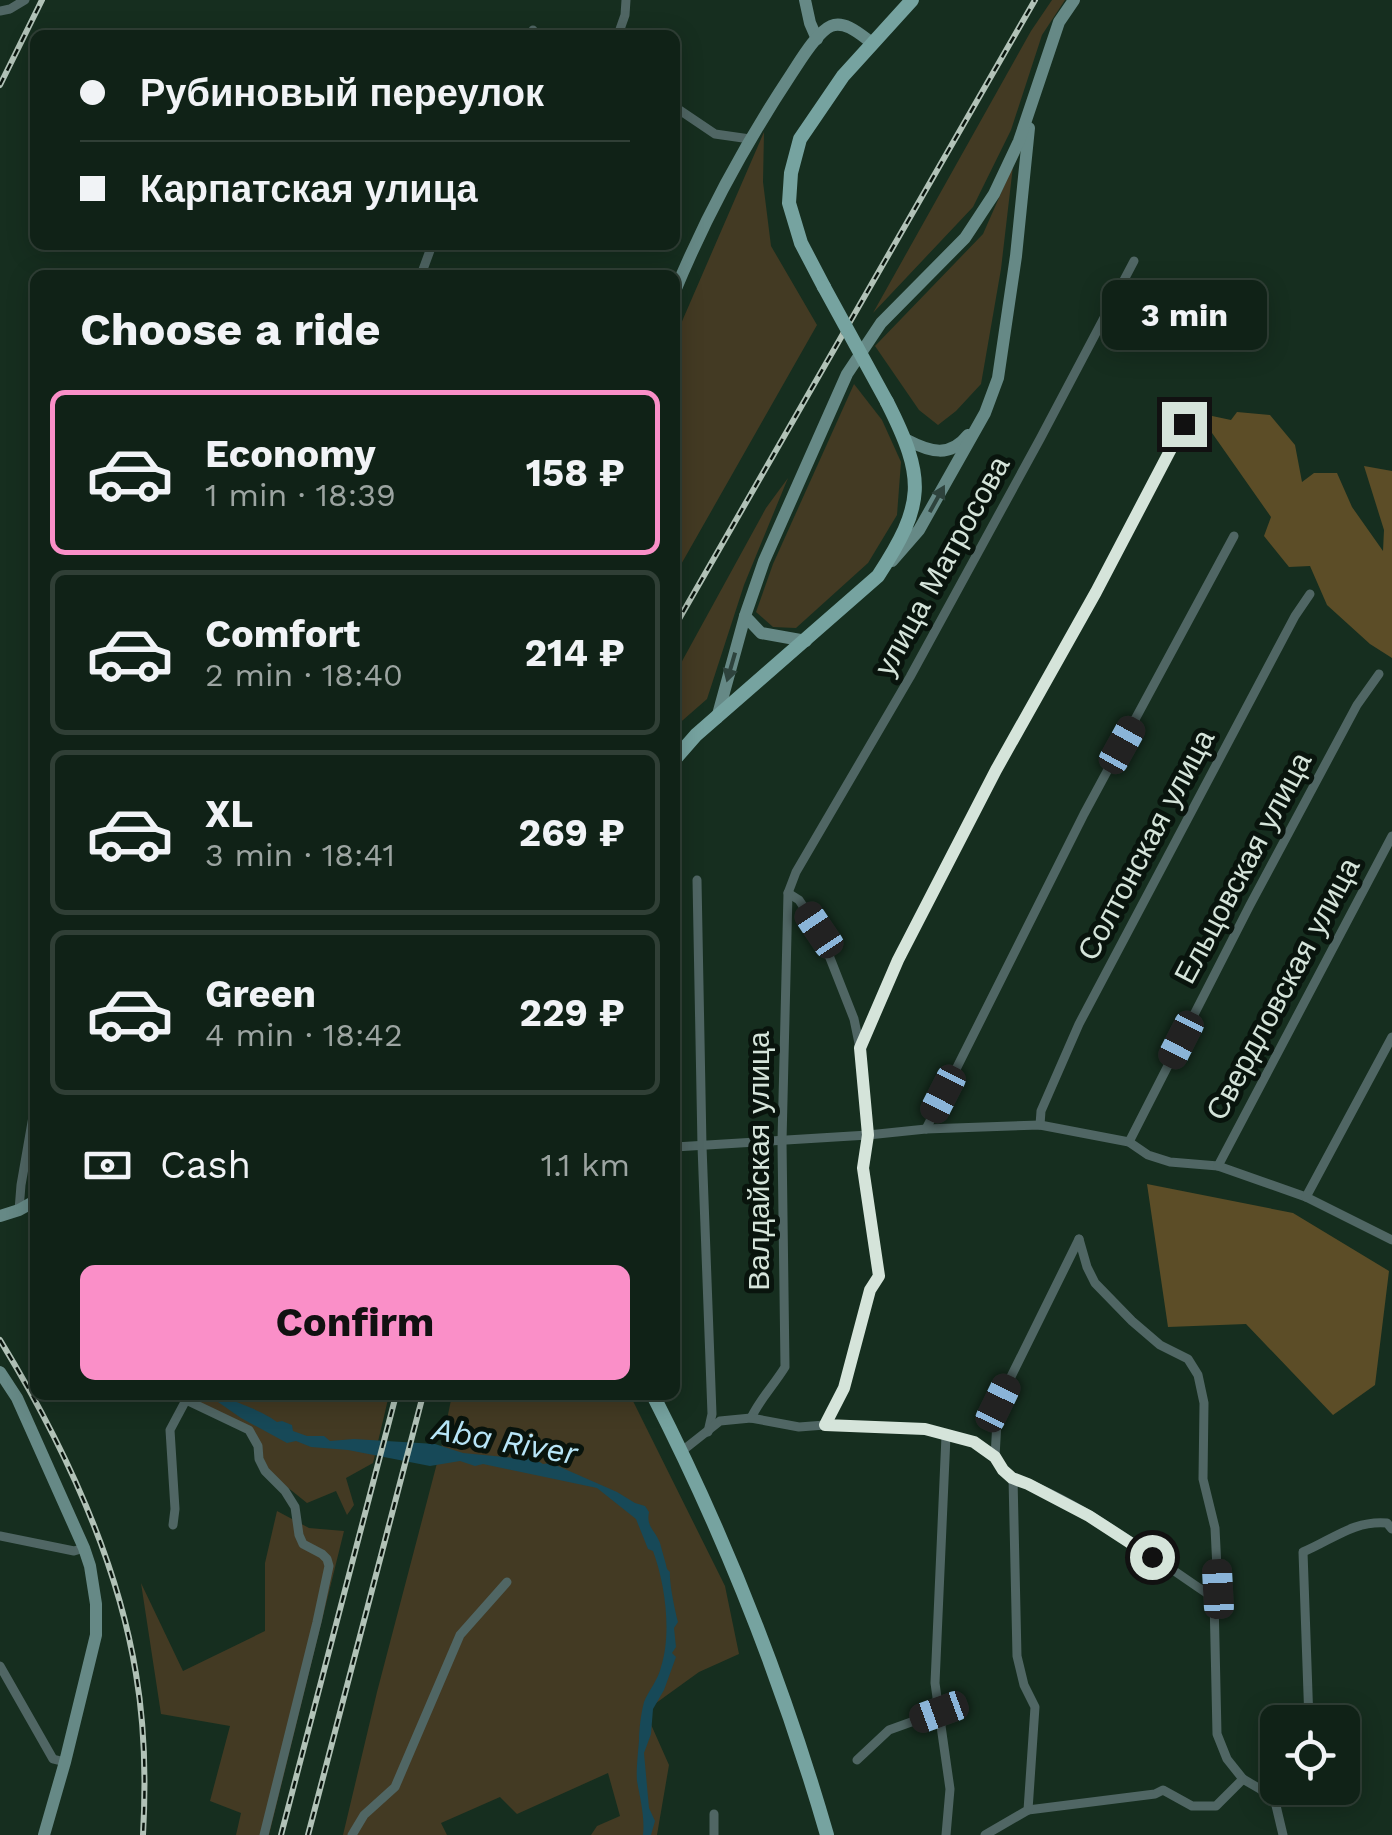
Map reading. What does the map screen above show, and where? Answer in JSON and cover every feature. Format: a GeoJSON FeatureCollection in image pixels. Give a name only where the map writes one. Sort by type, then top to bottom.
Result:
{"type":"FeatureCollection","features":[{"type":"Feature","properties":{"kind":"main road"},"geometry":{"type":"LineString","coordinates":[[680,753],[878,576],[908,525],[915,503],[906,440],[800,242],[789,203],[791,173],[800,139],[842,76],[912,0]]}},
{"type":"Feature","properties":{"kind":"main road"},"geometry":{"type":"LineString","coordinates":[[656,1400],[745,1593],[776,1674],[827,1835]]}},
{"type":"Feature","properties":{"kind":"street"},"geometry":{"type":"LineString","coordinates":[[0,11],[10,10],[25,0]]}},
{"type":"Feature","properties":{"kind":"street"},"geometry":{"type":"LineString","coordinates":[[620,30],[626,0]]}},
{"type":"Feature","properties":{"kind":"street"},"geometry":{"type":"LineString","coordinates":[[805,0],[818,39]]}},
{"type":"Feature","properties":{"kind":"street"},"geometry":{"type":"LineString","coordinates":[[717,718],[764,561],[848,374],[881,322],[964,238],[994,194],[1020,141],[1059,22],[1074,0]]}},
{"type":"Feature","properties":{"kind":"street"},"geometry":{"type":"LineString","coordinates":[[680,281],[750,138],[805,54],[827,27],[837,24],[872,42]]}},
{"type":"Feature","properties":{"kind":"street"},"geometry":{"type":"LineString","coordinates":[[878,576],[920,530],[985,413],[998,378],[1032,105]]}},
{"type":"Feature","properties":{"kind":"street"},"geometry":{"type":"LineString","coordinates":[[680,111],[715,134],[750,138]]}},
{"type":"Feature","properties":{"kind":"street","name":"улица Матросова"},"geometry":{"type":"LineString","coordinates":[[788,893],[796,872],[910,677],[1134,261]]}},
{"type":"Feature","properties":{"kind":"street"},"geometry":{"type":"LineString","coordinates":[[906,440],[931,450],[953,449],[985,413]]}},
{"type":"Feature","properties":{"kind":"street"},"geometry":{"type":"LineString","coordinates":[[860,1048],[898,960],[996,770],[1184,424]]}},
{"type":"Feature","properties":{"kind":"street"},"geometry":{"type":"LineString","coordinates":[[926,1128],[1084,814],[1234,536]]}},
{"type":"Feature","properties":{"kind":"street","name":"Солтонская улица"},"geometry":{"type":"LineString","coordinates":[[1040,1125],[1041,1111],[1079,1024],[1310,594]]}},
{"type":"Feature","properties":{"kind":"street"},"geometry":{"type":"LineString","coordinates":[[746,616],[762,634],[806,641]]}},
{"type":"Feature","properties":{"kind":"street","name":"Ельцовская улица"},"geometry":{"type":"LineString","coordinates":[[1129,1142],[1250,905],[1357,705],[1379,674]]}},
{"type":"Feature","properties":{"kind":"street","name":"Свердловская улица"},"geometry":{"type":"LineString","coordinates":[[1218,1166],[1392,836]]}},
{"type":"Feature","properties":{"kind":"street"},"geometry":{"type":"LineString","coordinates":[[697,880],[712,1414],[708,1432]]}},
{"type":"Feature","properties":{"kind":"street"},"geometry":{"type":"LineString","coordinates":[[788,893],[799,900],[819,930],[854,1019],[868,1135],[863,1168],[879,1276],[870,1290],[844,1388],[825,1425]]}},
{"type":"Feature","properties":{"kind":"street","name":"Валдайская улица"},"geometry":{"type":"LineString","coordinates":[[750,1418],[785,1367],[782,1141],[788,893]]}},
{"type":"Feature","properties":{"kind":"street"},"geometry":{"type":"LineString","coordinates":[[1306,1197],[1392,1036]]}},
{"type":"Feature","properties":{"kind":"street"},"geometry":{"type":"LineString","coordinates":[[680,1147],[926,1128],[1040,1125],[1129,1142],[1148,1155],[1170,1162],[1218,1166],[1306,1197],[1392,1240]]}},
{"type":"Feature","properties":{"kind":"street"},"geometry":{"type":"LineString","coordinates":[[19,1210],[30,1134]]}},
{"type":"Feature","properties":{"kind":"street"},"geometry":{"type":"LineString","coordinates":[[0,1216],[30,1204]]}},
{"type":"Feature","properties":{"kind":"street"},"geometry":{"type":"LineString","coordinates":[[995,1457],[998,1403],[1079,1238],[1095,1283],[1160,1345],[1188,1358],[1198,1375],[1204,1403],[1203,1479],[1214,1528],[1218,1589],[1214,1598],[1216,1734],[1227,1759],[1243,1779],[1260,1789]]}},
{"type":"Feature","properties":{"kind":"street"},"geometry":{"type":"LineString","coordinates":[[0,1372],[17,1398],[84,1548],[96,1604],[96,1636],[44,1835]]}},
{"type":"Feature","properties":{"kind":"street"},"geometry":{"type":"LineString","coordinates":[[173,1525],[170,1430],[182,1400]]}},
{"type":"Feature","properties":{"kind":"street"},"geometry":{"type":"LineString","coordinates":[[187,1400],[248,1430],[258,1446],[264,1471],[295,1506],[304,1544],[327,1559],[318,1622],[264,1835]]}},
{"type":"Feature","properties":{"kind":"street"},"geometry":{"type":"LineString","coordinates":[[682,1452],[720,1421],[750,1418],[798,1427],[925,1429],[974,1442],[995,1457],[1012,1478],[1089,1516],[1214,1598]]}},
{"type":"Feature","properties":{"kind":"street"},"geometry":{"type":"LineString","coordinates":[[946,1436],[936,1683],[950,1789],[946,1835]]}},
{"type":"Feature","properties":{"kind":"street"},"geometry":{"type":"LineString","coordinates":[[1012,1478],[1017,1656],[1024,1685],[1035,1707],[1028,1810]]}},
{"type":"Feature","properties":{"kind":"street"},"geometry":{"type":"LineString","coordinates":[[1308,1705],[1302,1552],[1354,1526],[1387,1523],[1392,1530]]}},
{"type":"Feature","properties":{"kind":"street"},"geometry":{"type":"LineString","coordinates":[[0,1536],[74,1551],[84,1548]]}},
{"type":"Feature","properties":{"kind":"street"},"geometry":{"type":"LineString","coordinates":[[352,1835],[364,1814],[396,1787],[460,1634],[507,1582]]}},
{"type":"Feature","properties":{"kind":"street"},"geometry":{"type":"LineString","coordinates":[[0,1666],[54,1759],[65,1762]]}},
{"type":"Feature","properties":{"kind":"street"},"geometry":{"type":"LineString","coordinates":[[857,1760],[889,1730],[939,1712]]}},
{"type":"Feature","properties":{"kind":"street"},"geometry":{"type":"LineString","coordinates":[[985,1835],[1028,1810],[1163,1790],[1192,1806],[1216,1806],[1243,1779]]}},
{"type":"Feature","properties":{"kind":"street"},"geometry":{"type":"LineString","coordinates":[[1276,1805],[1283,1835]]}},
{"type":"Feature","properties":{"kind":"street"},"geometry":{"type":"LineString","coordinates":[[714,1814],[714,1835]]}},
{"type":"Feature","properties":{"kind":"shaded area"},"geometry":{"type":"Polygon","coordinates":[[[1052,0],[1065,0],[1042,35],[1011,130],[973,207],[873,313],[1031,31],[1052,0]]]}},
{"type":"Feature","properties":{"kind":"shaded area"},"geometry":{"type":"Polygon","coordinates":[[[764,132],[763,182],[771,246],[817,325],[680,566],[680,326],[764,132]]]}},
{"type":"Feature","properties":{"kind":"shaded area"},"geometry":{"type":"Polygon","coordinates":[[[1013,166],[1001,269],[981,384],[938,425],[919,410],[875,346],[983,234],[1013,166]]]}},
{"type":"Feature","properties":{"kind":"shaded area"},"geometry":{"type":"Polygon","coordinates":[[[854,384],[882,420],[901,462],[897,515],[868,563],[796,628],[773,627],[756,612],[773,564],[854,384]]]}},
{"type":"Feature","properties":{"kind":"shaded area"},"geometry":{"type":"Polygon","coordinates":[[[1237,412],[1270,415],[1295,445],[1302,482],[1314,473],[1337,473],[1352,507],[1383,551],[1384,530],[1364,466],[1392,471],[1392,658],[1370,644],[1327,605],[1310,566],[1289,567],[1264,536],[1271,517],[1198,413],[1231,420],[1237,412]]]}},
{"type":"Feature","properties":{"kind":"shaded area"},"geometry":{"type":"Polygon","coordinates":[[[788,478],[744,585],[707,699],[680,723],[680,665],[766,508],[788,478]]]}},
{"type":"Feature","properties":{"kind":"shaded area"},"geometry":{"type":"Polygon","coordinates":[[[1147,1184],[1293,1213],[1389,1271],[1375,1385],[1333,1415],[1246,1324],[1168,1327],[1147,1184]]]}},
{"type":"Feature","properties":{"kind":"shaded area"},"geometry":{"type":"Polygon","coordinates":[[[197,1400],[388,1400],[373,1463],[346,1478],[354,1505],[347,1515],[336,1491],[307,1503],[261,1466],[258,1438],[197,1400]]]}},
{"type":"Feature","properties":{"kind":"shaded area"},"geometry":{"type":"Polygon","coordinates":[[[451,1400],[632,1400],[725,1586],[739,1654],[699,1672],[645,1711],[669,1765],[657,1835],[591,1835],[597,1826],[620,1816],[608,1773],[517,1814],[500,1797],[441,1823],[447,1835],[343,1835],[451,1400]]]}},
{"type":"Feature","properties":{"kind":"shaded area"},"geometry":{"type":"Polygon","coordinates":[[[277,1511],[309,1528],[344,1531],[269,1835],[236,1835],[241,1813],[210,1801],[230,1726],[161,1714],[141,1583],[183,1671],[265,1631],[265,1563],[277,1511]]]}},
{"type":"Feature","properties":{"kind":"water"},"geometry":{"type":"Polygon","coordinates":[[[215,1400],[233,1401],[292,1425],[293,1431],[324,1436],[330,1441],[435,1444],[463,1453],[515,1458],[522,1451],[543,1464],[551,1463],[645,1506],[670,1572],[678,1622],[672,1653],[676,1657],[653,1709],[651,1734],[644,1753],[649,1808],[655,1821],[651,1835],[643,1835],[637,1777],[639,1732],[644,1702],[661,1667],[666,1624],[657,1564],[636,1519],[597,1488],[483,1464],[475,1466],[460,1461],[430,1466],[311,1447],[296,1441],[287,1443],[215,1400]]]}},
{"type":"Feature","properties":{"kind":"railway"},"geometry":{"type":"LineString","coordinates":[[0,85],[42,0]]}},
{"type":"Feature","properties":{"kind":"railway"},"geometry":{"type":"LineString","coordinates":[[680,617],[1035,0]]}},
{"type":"Feature","properties":{"kind":"railway"},"geometry":{"type":"LineString","coordinates":[[0,1340],[30,1393]]}},
{"type":"Feature","properties":{"kind":"railway"},"geometry":{"type":"LineString","coordinates":[[34,1400],[84,1501],[127,1630],[141,1714],[143,1835]]}},
{"type":"Feature","properties":{"kind":"railway"},"geometry":{"type":"LineString","coordinates":[[281,1835],[395,1400]]}},
{"type":"Feature","properties":{"kind":"railway"},"geometry":{"type":"LineString","coordinates":[[308,1835],[422,1400]]}},
{"type":"Feature","properties":{"kind":"route"},"geometry":{"type":"LineString","coordinates":[[1152,1557],[1089,1516],[1012,1478],[995,1457],[974,1442],[925,1429],[825,1425],[844,1388],[870,1290],[879,1276],[863,1168],[868,1135],[860,1048],[898,960],[996,770],[1184,424]]}},
{"type":"Feature","properties":{"kind":"water label","name":"Aba River"},"geometry":{"type":"Point","coordinates":[505,1441]}}]}
